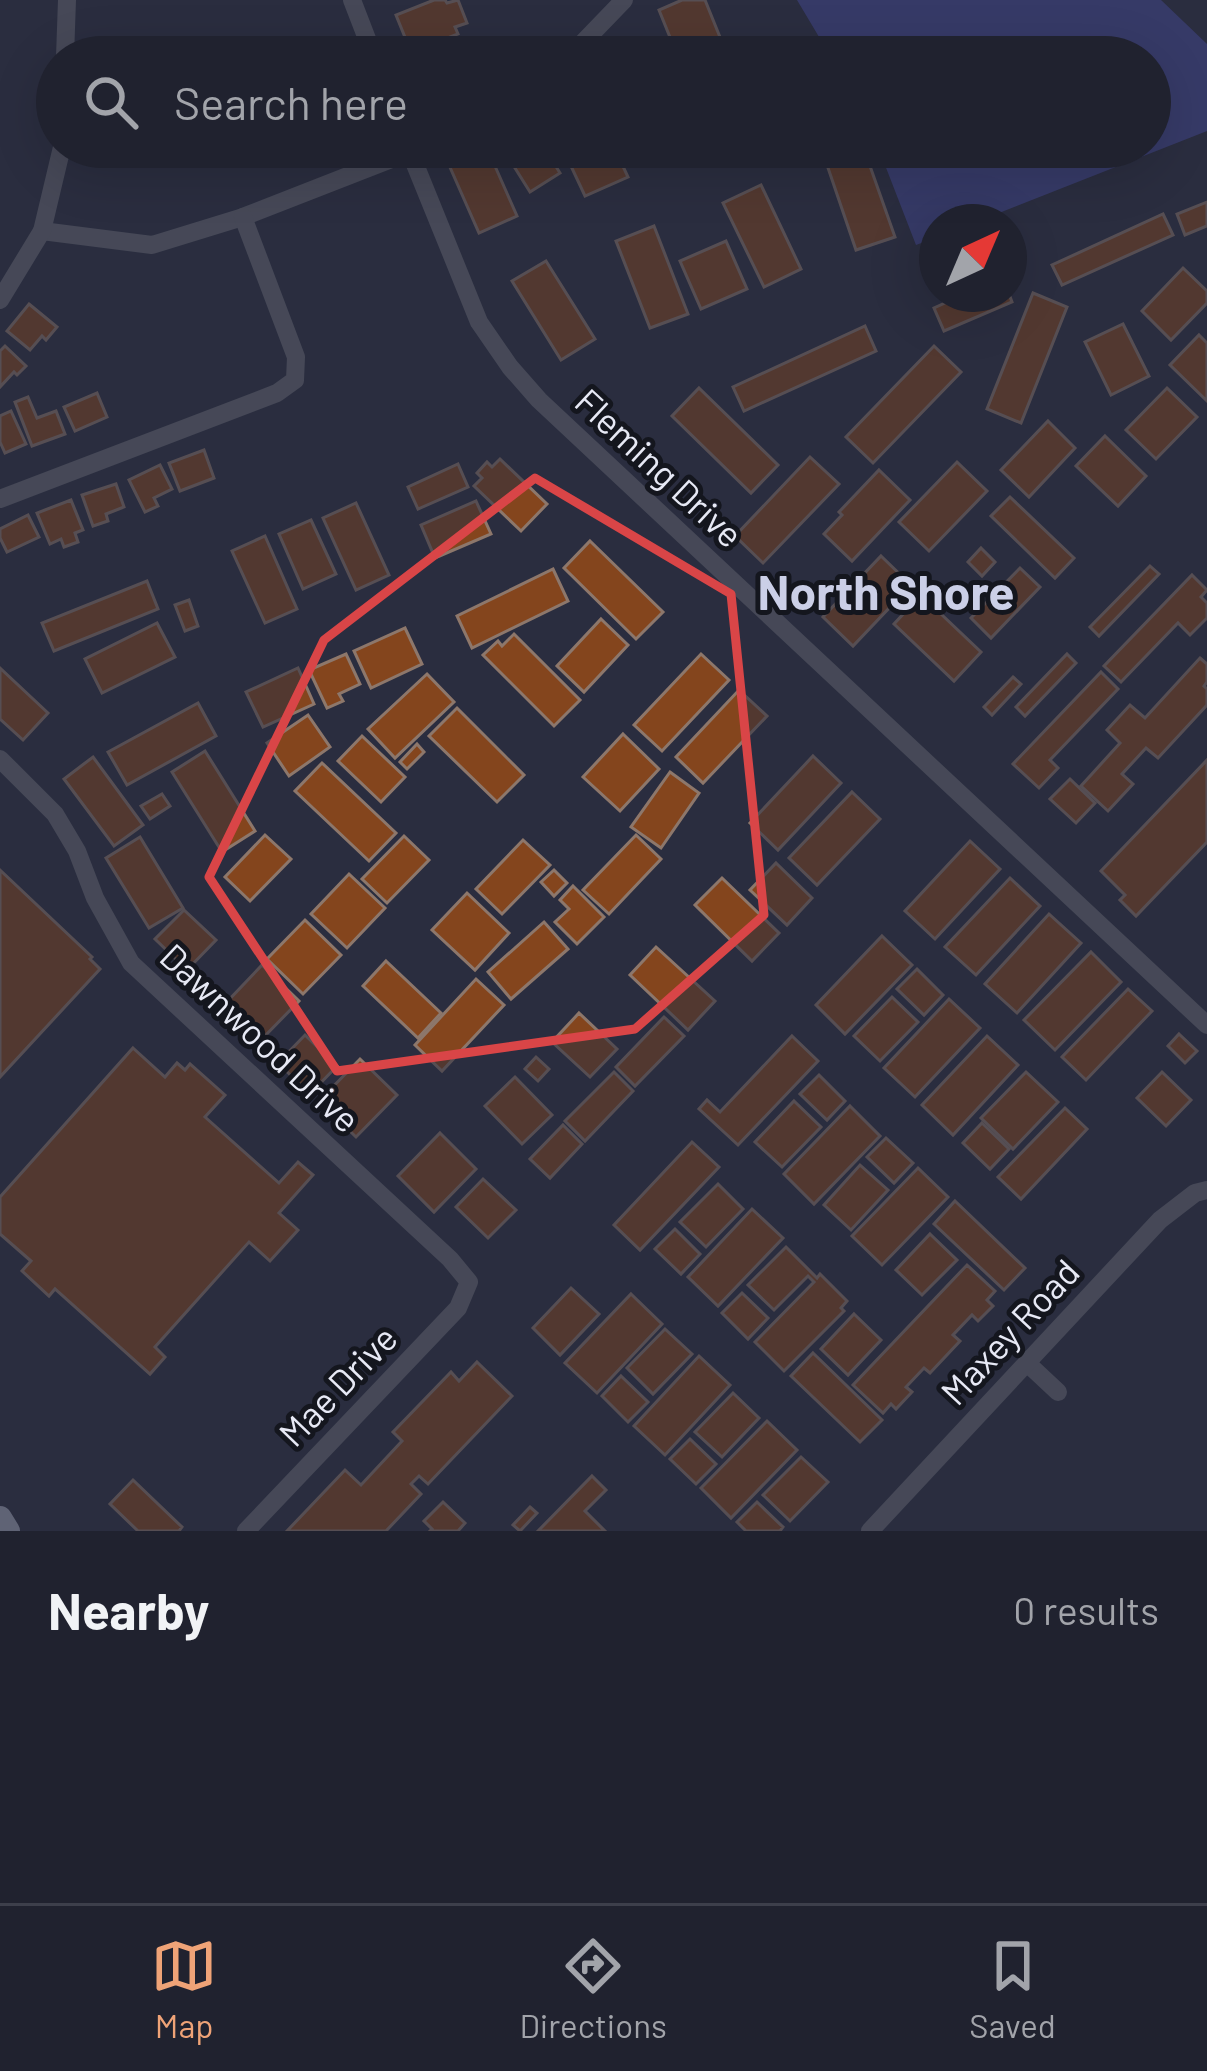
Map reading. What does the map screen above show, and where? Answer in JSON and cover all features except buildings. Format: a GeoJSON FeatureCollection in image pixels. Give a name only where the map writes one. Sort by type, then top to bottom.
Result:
{"type":"FeatureCollection","features":[{"type":"Feature","properties":{"kind":"main road"},"geometry":{"type":"LineString","coordinates":[[0,1518],[8,1531]]}},
{"type":"Feature","properties":{"kind":"street"},"geometry":{"type":"LineString","coordinates":[[66,36],[67,0]]}},
{"type":"Feature","properties":{"kind":"street"},"geometry":{"type":"LineString","coordinates":[[352,0],[366,36]]}},
{"type":"Feature","properties":{"kind":"street"},"geometry":{"type":"LineString","coordinates":[[589,36],[624,0]]}},
{"type":"Feature","properties":{"kind":"street"},"geometry":{"type":"LineString","coordinates":[[0,300],[42,231],[57,168]]}},
{"type":"Feature","properties":{"kind":"street"},"geometry":{"type":"LineString","coordinates":[[42,231],[152,244],[243,217],[366,168]]}},
{"type":"Feature","properties":{"kind":"street","name":"Fleming Drive"},"geometry":{"type":"LineString","coordinates":[[421,168],[479,322],[538,400],[1207,1025]]}},
{"type":"Feature","properties":{"kind":"street"},"geometry":{"type":"LineString","coordinates":[[0,499],[277,393],[295,380],[296,357],[243,217]]}},
{"type":"Feature","properties":{"kind":"street","name":"Dawnwood Drive"},"geometry":{"type":"LineString","coordinates":[[0,759],[55,814],[131,963],[450,1259],[469,1282]]}},
{"type":"Feature","properties":{"kind":"street","name":"Maxey Road"},"geometry":{"type":"LineString","coordinates":[[878,1528],[1160,1220],[1195,1193],[1207,1190]]}},
{"type":"Feature","properties":{"kind":"street","name":"Mae Drive"},"geometry":{"type":"LineString","coordinates":[[246,1531],[458,1308],[469,1282]]}},
{"type":"Feature","properties":{"kind":"street"},"geometry":{"type":"LineString","coordinates":[[1027,1363],[1058,1392]]}},
{"type":"Feature","properties":{"kind":"highlighted area"},"geometry":{"type":"Polygon","coordinates":[[[535,478],[731,594],[764,915],[635,1029],[337,1071],[209,877],[324,640],[535,478]]]}},
{"type":"Feature","properties":{"kind":"shaded area"},"geometry":{"type":"Polygon","coordinates":[[[797,0],[1161,0],[1207,44],[1207,131],[1171,145],[1171,36],[818,36],[797,0]]]}},
{"type":"Feature","properties":{"kind":"shaded area"},"geometry":{"type":"Polygon","coordinates":[[[886,168],[1113,168],[1022,204],[919,204],[919,244],[886,168]]]}},
{"type":"Feature","properties":{"kind":"district","name":"North Shore"},"geometry":{"type":"Point","coordinates":[886,593]}}]}
